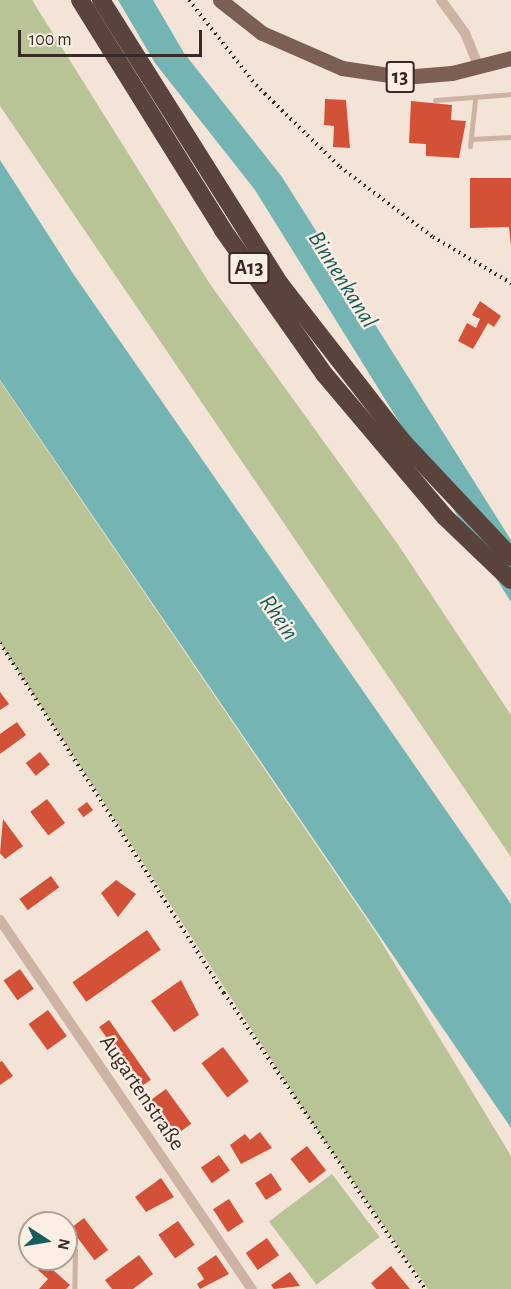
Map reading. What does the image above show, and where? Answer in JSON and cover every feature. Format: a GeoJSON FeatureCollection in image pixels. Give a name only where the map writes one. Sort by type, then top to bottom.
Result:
{"type":"FeatureCollection","features":[{"type":"Feature","properties":{"kind":"highway","name":"A13"},"geometry":{"type":"LineString","coordinates":[[81,0],[269,298],[325,375],[445,517],[511,580]]}},
{"type":"Feature","properties":{"kind":"highway","name":"A13"},"geometry":{"type":"LineString","coordinates":[[101,0],[280,284],[404,443],[511,557]]}},
{"type":"Feature","properties":{"kind":"main road","name":"13"},"geometry":{"type":"LineString","coordinates":[[220,0],[262,33],[342,68],[403,77],[479,68],[511,58]]}},
{"type":"Feature","properties":{"kind":"street"},"geometry":{"type":"LineString","coordinates":[[441,0],[465,33],[479,68]]}},
{"type":"Feature","properties":{"kind":"street","name":"Augartenstraße"},"geometry":{"type":"LineString","coordinates":[[0,920],[252,1289]]}},
{"type":"Feature","properties":{"kind":"lane"},"geometry":{"type":"LineString","coordinates":[[435,100],[476,100],[511,94]]}},
{"type":"Feature","properties":{"kind":"lane"},"geometry":{"type":"LineString","coordinates":[[470,146],[476,100]]}},
{"type":"Feature","properties":{"kind":"lane"},"geometry":{"type":"LineString","coordinates":[[472,139],[511,137]]}},
{"type":"Feature","properties":{"kind":"lane"},"geometry":{"type":"LineString","coordinates":[[74,1271],[74,1289]]}},
{"type":"Feature","properties":{"kind":"green space"},"geometry":{"type":"Polygon","coordinates":[[[0,0],[32,0],[210,284],[397,543],[511,715],[511,857],[0,106],[0,0]]]}},
{"type":"Feature","properties":{"kind":"green space"},"geometry":{"type":"Polygon","coordinates":[[[0,381],[376,933],[511,1156],[511,1289],[428,1289],[317,1130],[0,643],[0,381]]]}},
{"type":"Feature","properties":{"kind":"green space"},"geometry":{"type":"Polygon","coordinates":[[[332,1174],[380,1237],[316,1285],[269,1222],[332,1174]]]}},
{"type":"Feature","properties":{"kind":"water","name":"Binnenkanal"},"geometry":{"type":"Polygon","coordinates":[[[118,0],[153,0],[184,53],[282,177],[511,540],[511,602],[255,190],[155,63],[118,0]]]}},
{"type":"Feature","properties":{"kind":"water","name":"Rhein"},"geometry":{"type":"Polygon","coordinates":[[[0,160],[74,275],[511,904],[511,1128],[0,380],[0,160]]]}},
{"type":"Feature","properties":{"kind":"building"},"geometry":{"type":"Polygon","coordinates":[[[325,99],[346,100],[350,148],[333,147],[334,126],[324,125],[325,99]]]}},
{"type":"Feature","properties":{"kind":"building"},"geometry":{"type":"Polygon","coordinates":[[[411,101],[452,105],[451,120],[466,121],[459,158],[426,156],[426,144],[409,143],[411,101]]]}},
{"type":"Feature","properties":{"kind":"building"},"geometry":{"type":"Polygon","coordinates":[[[470,178],[511,178],[511,246],[509,227],[470,228],[470,178]]]}},
{"type":"Feature","properties":{"kind":"building"},"geometry":{"type":"Polygon","coordinates":[[[480,301],[501,316],[494,327],[488,323],[473,349],[458,341],[467,323],[476,328],[480,319],[472,315],[480,301]]]}},
{"type":"Feature","properties":{"kind":"building"},"geometry":{"type":"Polygon","coordinates":[[[0,692],[9,704],[0,710],[0,692]]]}},
{"type":"Feature","properties":{"kind":"building"},"geometry":{"type":"Polygon","coordinates":[[[17,722],[26,735],[0,754],[0,734],[17,722]]]}},
{"type":"Feature","properties":{"kind":"building"},"geometry":{"type":"Polygon","coordinates":[[[40,752],[50,765],[36,776],[26,763],[40,752]]]}},
{"type":"Feature","properties":{"kind":"building"},"geometry":{"type":"Polygon","coordinates":[[[47,799],[65,823],[48,836],[30,812],[47,799]]]}},
{"type":"Feature","properties":{"kind":"building"},"geometry":{"type":"Polygon","coordinates":[[[87,802],[93,810],[83,817],[77,809],[87,802]]]}},
{"type":"Feature","properties":{"kind":"building"},"geometry":{"type":"Polygon","coordinates":[[[3,819],[23,846],[5,859],[0,853],[3,819]]]}},
{"type":"Feature","properties":{"kind":"building"},"geometry":{"type":"Polygon","coordinates":[[[51,876],[59,887],[28,910],[19,899],[51,876]]]}},
{"type":"Feature","properties":{"kind":"building"},"geometry":{"type":"Polygon","coordinates":[[[116,880],[136,894],[118,917],[101,893],[116,880]]]}},
{"type":"Feature","properties":{"kind":"building"},"geometry":{"type":"Polygon","coordinates":[[[147,930],[161,950],[86,1002],[72,982],[147,930]]]}},
{"type":"Feature","properties":{"kind":"building"},"geometry":{"type":"Polygon","coordinates":[[[20,969],[34,989],[17,1000],[4,980],[20,969]]]}},
{"type":"Feature","properties":{"kind":"building"},"geometry":{"type":"Polygon","coordinates":[[[181,980],[199,1015],[174,1032],[151,1001],[181,980]]]}},
{"type":"Feature","properties":{"kind":"building"},"geometry":{"type":"Polygon","coordinates":[[[48,1010],[67,1036],[47,1050],[29,1024],[48,1010]]]}},
{"type":"Feature","properties":{"kind":"building"},"geometry":{"type":"Polygon","coordinates":[[[109,1020],[151,1080],[141,1087],[99,1027],[109,1020]]]}},
{"type":"Feature","properties":{"kind":"building"},"geometry":{"type":"Polygon","coordinates":[[[223,1047],[249,1081],[227,1098],[201,1063],[223,1047]]]}},
{"type":"Feature","properties":{"kind":"building"},"geometry":{"type":"Polygon","coordinates":[[[2,1061],[13,1076],[0,1085],[0,1062],[2,1061]]]}},
{"type":"Feature","properties":{"kind":"building"},"geometry":{"type":"Polygon","coordinates":[[[166,1089],[191,1124],[170,1139],[145,1104],[166,1089]]]}},
{"type":"Feature","properties":{"kind":"building"},"geometry":{"type":"Polygon","coordinates":[[[260,1132],[272,1148],[241,1164],[230,1145],[245,1134],[250,1140],[260,1132]]]}},
{"type":"Feature","properties":{"kind":"building"},"geometry":{"type":"Polygon","coordinates":[[[307,1146],[326,1170],[310,1183],[290,1159],[307,1146]]]}},
{"type":"Feature","properties":{"kind":"building"},"geometry":{"type":"Polygon","coordinates":[[[219,1155],[230,1171],[212,1183],[201,1168],[219,1155]]]}},
{"type":"Feature","properties":{"kind":"building"},"geometry":{"type":"Polygon","coordinates":[[[271,1173],[282,1190],[266,1200],[255,1183],[271,1173]]]}},
{"type":"Feature","properties":{"kind":"building"},"geometry":{"type":"Polygon","coordinates":[[[161,1178],[174,1197],[146,1212],[135,1197],[161,1178]]]}},
{"type":"Feature","properties":{"kind":"building"},"geometry":{"type":"Polygon","coordinates":[[[229,1199],[244,1222],[228,1232],[213,1209],[229,1199]]]}},
{"type":"Feature","properties":{"kind":"building"},"geometry":{"type":"Polygon","coordinates":[[[84,1218],[108,1250],[94,1260],[78,1238],[78,1223],[84,1218]]]}},
{"type":"Feature","properties":{"kind":"building"},"geometry":{"type":"Polygon","coordinates":[[[178,1221],[195,1245],[175,1259],[158,1235],[178,1221]]]}},
{"type":"Feature","properties":{"kind":"building"},"geometry":{"type":"Polygon","coordinates":[[[267,1238],[279,1255],[258,1270],[246,1253],[267,1238]]]}},
{"type":"Feature","properties":{"kind":"building"},"geometry":{"type":"Polygon","coordinates":[[[139,1255],[153,1274],[133,1289],[112,1289],[105,1280],[139,1255]]]}},
{"type":"Feature","properties":{"kind":"building"},"geometry":{"type":"Polygon","coordinates":[[[216,1255],[229,1274],[200,1289],[197,1284],[204,1279],[197,1268],[216,1255]]]}},
{"type":"Feature","properties":{"kind":"building"},"geometry":{"type":"Polygon","coordinates":[[[391,1266],[410,1289],[376,1289],[371,1283],[391,1266]]]}},
{"type":"Feature","properties":{"kind":"building"},"geometry":{"type":"Polygon","coordinates":[[[39,1271],[54,1271],[70,1285],[66,1289],[39,1289],[48,1279],[39,1271]]]}},
{"type":"Feature","properties":{"kind":"building"},"geometry":{"type":"Polygon","coordinates":[[[290,1272],[300,1286],[274,1289],[271,1285],[290,1272]]]}},
{"type":"Feature","properties":{"kind":"railway"},"geometry":{"type":"LineString","coordinates":[[189,0],[256,85],[340,167],[433,237],[511,283]]}},
{"type":"Feature","properties":{"kind":"railway"},"geometry":{"type":"LineString","coordinates":[[0,643],[224,993],[425,1289]]}}]}
